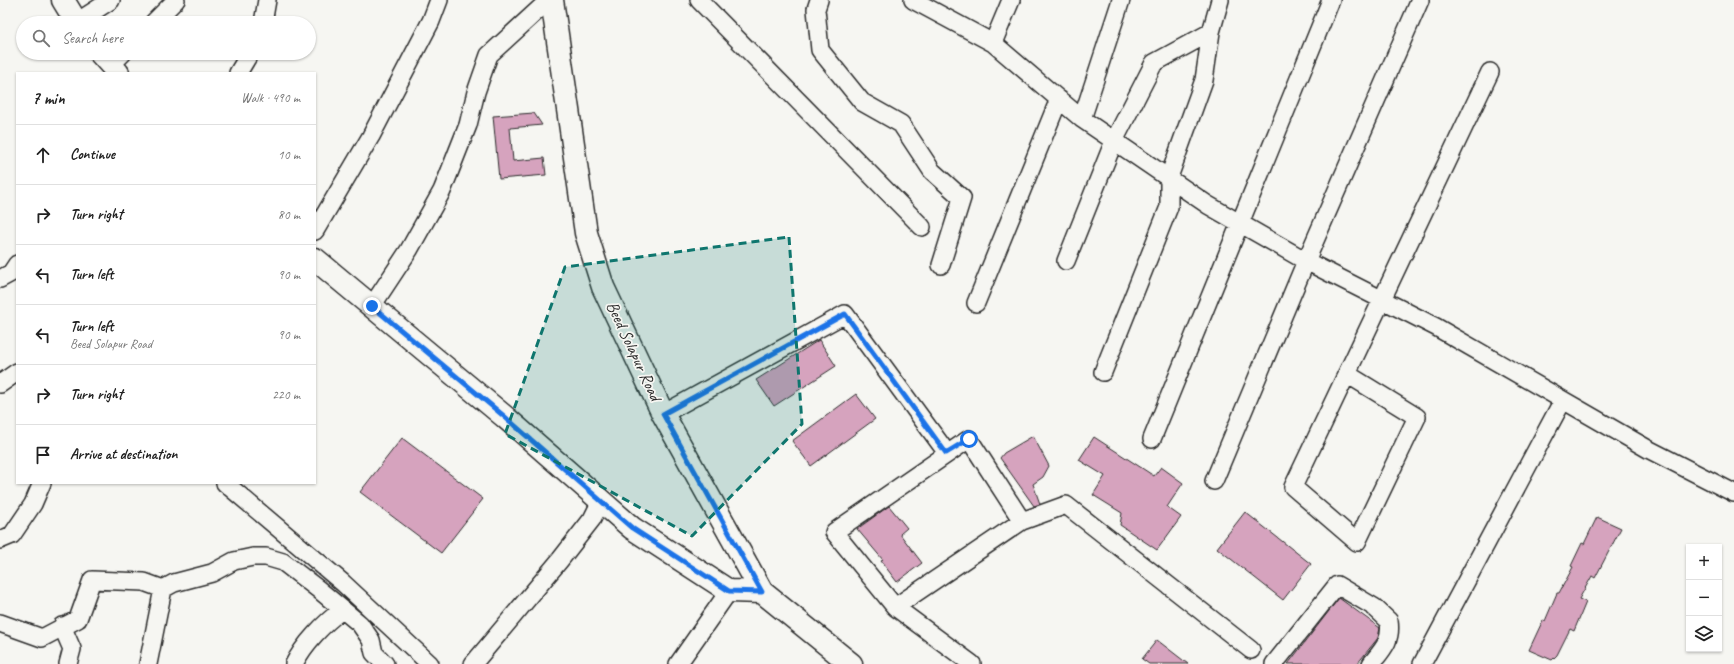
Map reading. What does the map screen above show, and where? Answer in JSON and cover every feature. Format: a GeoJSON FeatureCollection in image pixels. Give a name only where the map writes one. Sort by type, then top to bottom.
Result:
{"type":"FeatureCollection","features":[{"type":"Feature","properties":{"kind":"main road"},"geometry":{"type":"LineString","coordinates":[[62,0],[72,16]]}},
{"type":"Feature","properties":{"kind":"main road","name":"Beed Solapur Road"},"geometry":{"type":"LineString","coordinates":[[550,0],[586,233],[604,287],[663,414],[762,592],[851,664]]}},
{"type":"Feature","properties":{"kind":"main road"},"geometry":{"type":"LineString","coordinates":[[316,260],[505,417],[632,528],[729,591],[762,592]]}},
{"type":"Feature","properties":{"kind":"street"},"geometry":{"type":"LineString","coordinates":[[88,16],[112,0]]}},
{"type":"Feature","properties":{"kind":"street"},"geometry":{"type":"LineString","coordinates":[[160,16],[176,0]]}},
{"type":"Feature","properties":{"kind":"street"},"geometry":{"type":"LineString","coordinates":[[264,16],[267,0]]}},
{"type":"Feature","properties":{"kind":"street"},"geometry":{"type":"LineString","coordinates":[[316,229],[371,136],[431,21],[439,0]]}},
{"type":"Feature","properties":{"kind":"street"},"geometry":{"type":"LineString","coordinates":[[372,306],[409,250],[442,191],[468,125],[476,92],[488,55],[550,0]]}},
{"type":"Feature","properties":{"kind":"street"},"geometry":{"type":"LineString","coordinates":[[699,0],[922,227]]}},
{"type":"Feature","properties":{"kind":"street"},"geometry":{"type":"LineString","coordinates":[[819,0],[816,9],[820,50],[862,102],[901,124],[932,171],[962,198],[941,265]]}},
{"type":"Feature","properties":{"kind":"street"},"geometry":{"type":"LineString","coordinates":[[913,0],[993,42],[1082,119],[1208,205],[1306,261],[1436,328],[1648,449],[1734,493]]}},
{"type":"Feature","properties":{"kind":"street"},"geometry":{"type":"LineString","coordinates":[[993,42],[1011,0]]}},
{"type":"Feature","properties":{"kind":"street"},"geometry":{"type":"LineString","coordinates":[[1082,119],[1121,0]]}},
{"type":"Feature","properties":{"kind":"street"},"geometry":{"type":"LineString","coordinates":[[1103,372],[1169,207],[1169,177],[1204,80],[1211,32],[1220,0]]}},
{"type":"Feature","properties":{"kind":"street"},"geometry":{"type":"LineString","coordinates":[[1152,440],[1331,0]]}},
{"type":"Feature","properties":{"kind":"street"},"geometry":{"type":"LineString","coordinates":[[1214,480],[1306,261],[1420,0]]}},
{"type":"Feature","properties":{"kind":"street"},"geometry":{"type":"LineString","coordinates":[[1066,261],[1114,141],[1154,63],[1211,32]]}},
{"type":"Feature","properties":{"kind":"street"},"geometry":{"type":"LineString","coordinates":[[239,72],[246,60]]}},
{"type":"Feature","properties":{"kind":"street"},"geometry":{"type":"LineString","coordinates":[[1347,374],[1418,417],[1357,542],[1293,487],[1490,72]]}},
{"type":"Feature","properties":{"kind":"street"},"geometry":{"type":"LineString","coordinates":[[976,303],[1059,99]]}},
{"type":"Feature","properties":{"kind":"street"},"geometry":{"type":"LineString","coordinates":[[0,279],[11,273],[16,266]]}},
{"type":"Feature","properties":{"kind":"street"},"geometry":{"type":"LineString","coordinates":[[663,414],[845,314],[946,453]]}},
{"type":"Feature","properties":{"kind":"street"},"geometry":{"type":"LineString","coordinates":[[0,383],[16,373]]}},
{"type":"Feature","properties":{"kind":"street"},"geometry":{"type":"LineString","coordinates":[[1422,664],[1563,400]]}},
{"type":"Feature","properties":{"kind":"street"},"geometry":{"type":"LineString","coordinates":[[972,664],[895,607],[834,532],[946,453],[969,439],[1022,521]]}},
{"type":"Feature","properties":{"kind":"street"},"geometry":{"type":"LineString","coordinates":[[0,540],[12,535],[33,504],[42,484]]}},
{"type":"Feature","properties":{"kind":"street"},"geometry":{"type":"LineString","coordinates":[[226,484],[343,583],[430,664]]}},
{"type":"Feature","properties":{"kind":"street"},"geometry":{"type":"LineString","coordinates":[[473,664],[564,555],[592,519],[601,501]]}},
{"type":"Feature","properties":{"kind":"street"},"geometry":{"type":"LineString","coordinates":[[895,607],[1022,521],[1066,505],[1251,650]]}},
{"type":"Feature","properties":{"kind":"street"},"geometry":{"type":"LineString","coordinates":[[0,623],[42,638],[62,626],[78,619],[92,580],[144,582],[163,589],[174,583],[212,573],[234,561],[253,557],[266,558],[283,562],[360,624],[370,640],[374,653],[385,664]]}},
{"type":"Feature","properties":{"kind":"street"},"geometry":{"type":"LineString","coordinates":[[1274,664],[1337,585],[1374,607],[1389,621],[1391,633],[1385,646],[1371,664]]}},
{"type":"Feature","properties":{"kind":"street"},"geometry":{"type":"LineString","coordinates":[[148,664],[163,589]]}},
{"type":"Feature","properties":{"kind":"street"},"geometry":{"type":"LineString","coordinates":[[678,664],[729,591]]}},
{"type":"Feature","properties":{"kind":"street"},"geometry":{"type":"LineString","coordinates":[[294,664],[301,651],[329,619],[342,610]]}},
{"type":"Feature","properties":{"kind":"street"},"geometry":{"type":"LineString","coordinates":[[62,626],[72,649],[68,664]]}},
{"type":"Feature","properties":{"kind":"highlighted area"},"geometry":{"type":"Polygon","coordinates":[[[789,237],[802,424],[692,536],[505,434],[565,267],[789,237]]]}},
{"type":"Feature","properties":{"kind":"building"},"geometry":{"type":"Polygon","coordinates":[[[534,113],[542,125],[510,128],[513,161],[544,158],[546,175],[499,179],[493,116],[534,113]]]}},
{"type":"Feature","properties":{"kind":"building"},"geometry":{"type":"Polygon","coordinates":[[[819,340],[836,366],[774,406],[756,380],[819,340]]]}},
{"type":"Feature","properties":{"kind":"building"},"geometry":{"type":"Polygon","coordinates":[[[856,394],[875,419],[811,466],[792,441],[856,394]]]}},
{"type":"Feature","properties":{"kind":"building"},"geometry":{"type":"Polygon","coordinates":[[[1033,436],[1049,466],[1043,477],[1033,484],[1040,504],[1034,506],[1000,458],[1004,453],[1033,436]]]}},
{"type":"Feature","properties":{"kind":"building"},"geometry":{"type":"Polygon","coordinates":[[[1094,437],[1154,476],[1161,467],[1183,483],[1167,507],[1181,517],[1157,550],[1120,525],[1122,513],[1093,495],[1105,476],[1079,460],[1094,437]]]}},
{"type":"Feature","properties":{"kind":"building"},"geometry":{"type":"Polygon","coordinates":[[[402,438],[483,499],[441,553],[360,492],[402,438]]]}},
{"type":"Feature","properties":{"kind":"building"},"geometry":{"type":"Polygon","coordinates":[[[889,506],[907,528],[900,534],[922,563],[897,582],[881,561],[883,560],[857,529],[889,506]]]}},
{"type":"Feature","properties":{"kind":"building"},"geometry":{"type":"Polygon","coordinates":[[[1245,512],[1311,564],[1283,600],[1217,548],[1245,512]]]}},
{"type":"Feature","properties":{"kind":"building"},"geometry":{"type":"Polygon","coordinates":[[[1597,517],[1621,528],[1595,578],[1592,576],[1579,599],[1586,602],[1574,631],[1570,629],[1557,655],[1552,660],[1529,650],[1543,620],[1545,621],[1557,593],[1559,593],[1573,567],[1571,566],[1582,543],[1584,544],[1597,517]]]}},
{"type":"Feature","properties":{"kind":"building"},"geometry":{"type":"Polygon","coordinates":[[[1339,598],[1380,628],[1378,638],[1357,664],[1288,664],[1339,598]]]}},
{"type":"Feature","properties":{"kind":"building"},"geometry":{"type":"Polygon","coordinates":[[[1157,640],[1188,664],[1149,664],[1142,659],[1157,640]]]}},
{"type":"Feature","properties":{"kind":"route"},"geometry":{"type":"LineString","coordinates":[[372,306],[505,417],[632,528],[729,591],[762,592],[663,414],[845,314],[946,453],[969,439]]}}]}
